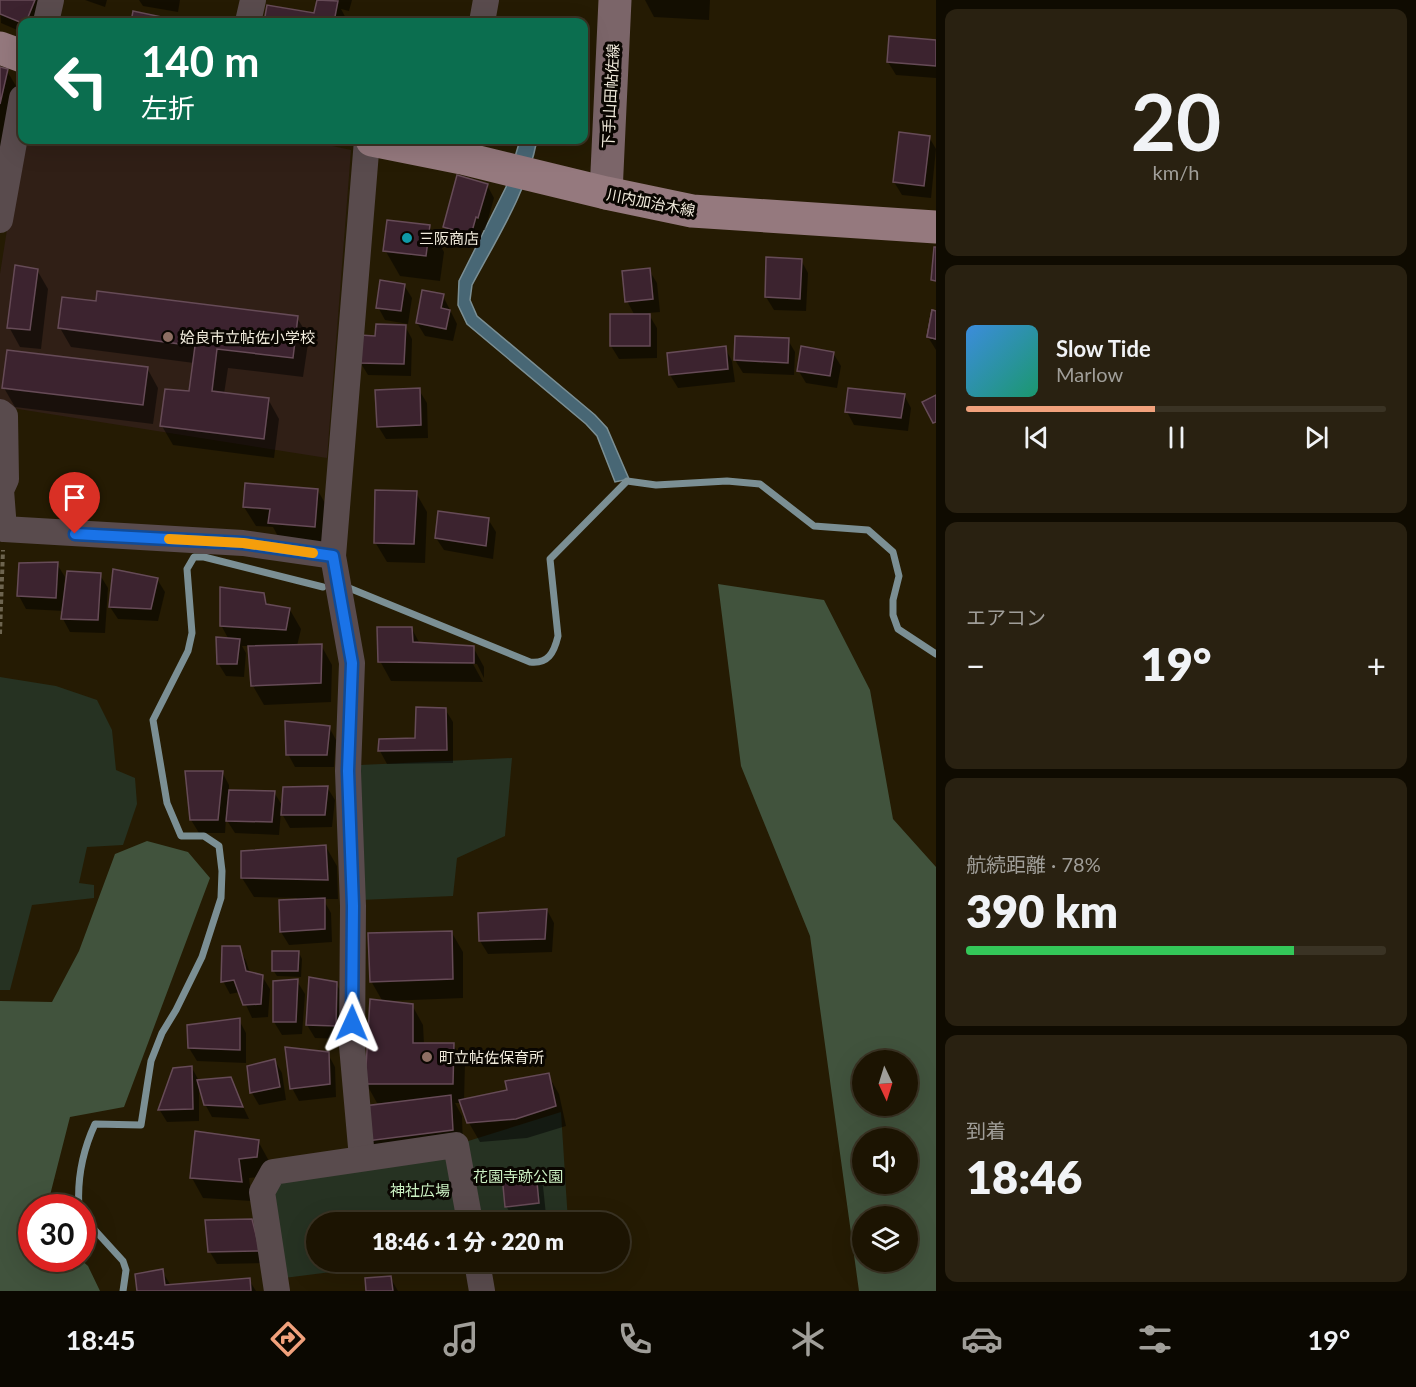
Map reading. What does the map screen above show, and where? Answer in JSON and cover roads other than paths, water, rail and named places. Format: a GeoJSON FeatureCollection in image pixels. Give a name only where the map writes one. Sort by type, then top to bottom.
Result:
{"type":"FeatureCollection","features":[{"type":"Feature","properties":{"kind":"main road","name":"下手山田帖佐線"},"geometry":{"type":"LineString","coordinates":[[606,193],[615,0]]}},
{"type":"Feature","properties":{"kind":"main road"},"geometry":{"type":"LineString","coordinates":[[0,48],[18,55]]}},
{"type":"Feature","properties":{"kind":"main road","name":"川内加治木線"},"geometry":{"type":"LineString","coordinates":[[412,144],[463,149],[606,193],[692,211],[936,227]]}},
{"type":"Feature","properties":{"kind":"street"},"geometry":{"type":"LineString","coordinates":[[47,18],[51,0]]}},
{"type":"Feature","properties":{"kind":"street"},"geometry":{"type":"LineString","coordinates":[[249,18],[253,0]]}},
{"type":"Feature","properties":{"kind":"street"},"geometry":{"type":"LineString","coordinates":[[483,18],[486,0]]}},
{"type":"Feature","properties":{"kind":"street"},"geometry":{"type":"LineString","coordinates":[[0,220],[18,120]]}},
{"type":"Feature","properties":{"kind":"street"},"geometry":{"type":"LineString","coordinates":[[362,1158],[352,1046],[353,906],[348,771],[352,663],[333,556],[367,144]]}},
{"type":"Feature","properties":{"kind":"street"},"geometry":{"type":"LineString","coordinates":[[0,412],[5,416],[6,479],[1,490],[4,530],[243,543],[333,556]]}},
{"type":"Feature","properties":{"kind":"street"},"geometry":{"type":"LineString","coordinates":[[277,1291],[262,1192],[273,1172],[456,1145],[468,1212]]}},
{"type":"Feature","properties":{"kind":"street"},"geometry":{"type":"LineString","coordinates":[[479,1272],[482,1291]]}},
{"type":"Feature","properties":{"kind":"water"},"geometry":{"type":"Polygon","coordinates":[[[519,144],[536,144],[519,196],[472,285],[470,300],[477,316],[595,415],[607,428],[629,479],[615,482],[597,436],[586,424],[467,324],[458,305],[459,281],[506,187],[519,144]]]}},
{"type":"Feature","properties":{"kind":"waterway"},"geometry":{"type":"LineString","coordinates":[[349,588],[530,662],[541,661],[552,652],[558,636],[550,559],[627,481],[656,485],[727,481],[760,484],[814,526],[868,530],[893,552],[899,576],[893,600],[893,615],[898,629],[936,654]]}},
{"type":"Feature","properties":{"kind":"waterway"},"geometry":{"type":"LineString","coordinates":[[79,1194],[82,1165],[95,1124],[141,1125],[151,1061],[162,1033],[202,957],[221,898],[222,871],[219,846],[204,836],[181,836],[167,803],[153,720],[188,651],[192,633],[187,569],[194,557],[204,557],[323,587]]}},
{"type":"Feature","properties":{"kind":"waterway"},"geometry":{"type":"LineString","coordinates":[[96,1231],[123,1261],[126,1270],[123,1291]]}},
{"type":"Feature","properties":{"kind":"place","name":"三阪商店"},"geometry":{"type":"Point","coordinates":[407,238]}},
{"type":"Feature","properties":{"kind":"place","name":"姶良市立帖佐小学校"},"geometry":{"type":"Point","coordinates":[168,337]}},
{"type":"Feature","properties":{"kind":"place","name":"町立帖佐保育所"},"geometry":{"type":"Point","coordinates":[427,1057]}},
{"type":"Feature","properties":{"kind":"park label","name":"花園寺跡公園"},"geometry":{"type":"Point","coordinates":[518,1176]}},
{"type":"Feature","properties":{"kind":"park label","name":"神社広場"},"geometry":{"type":"Point","coordinates":[420,1190]}}]}
